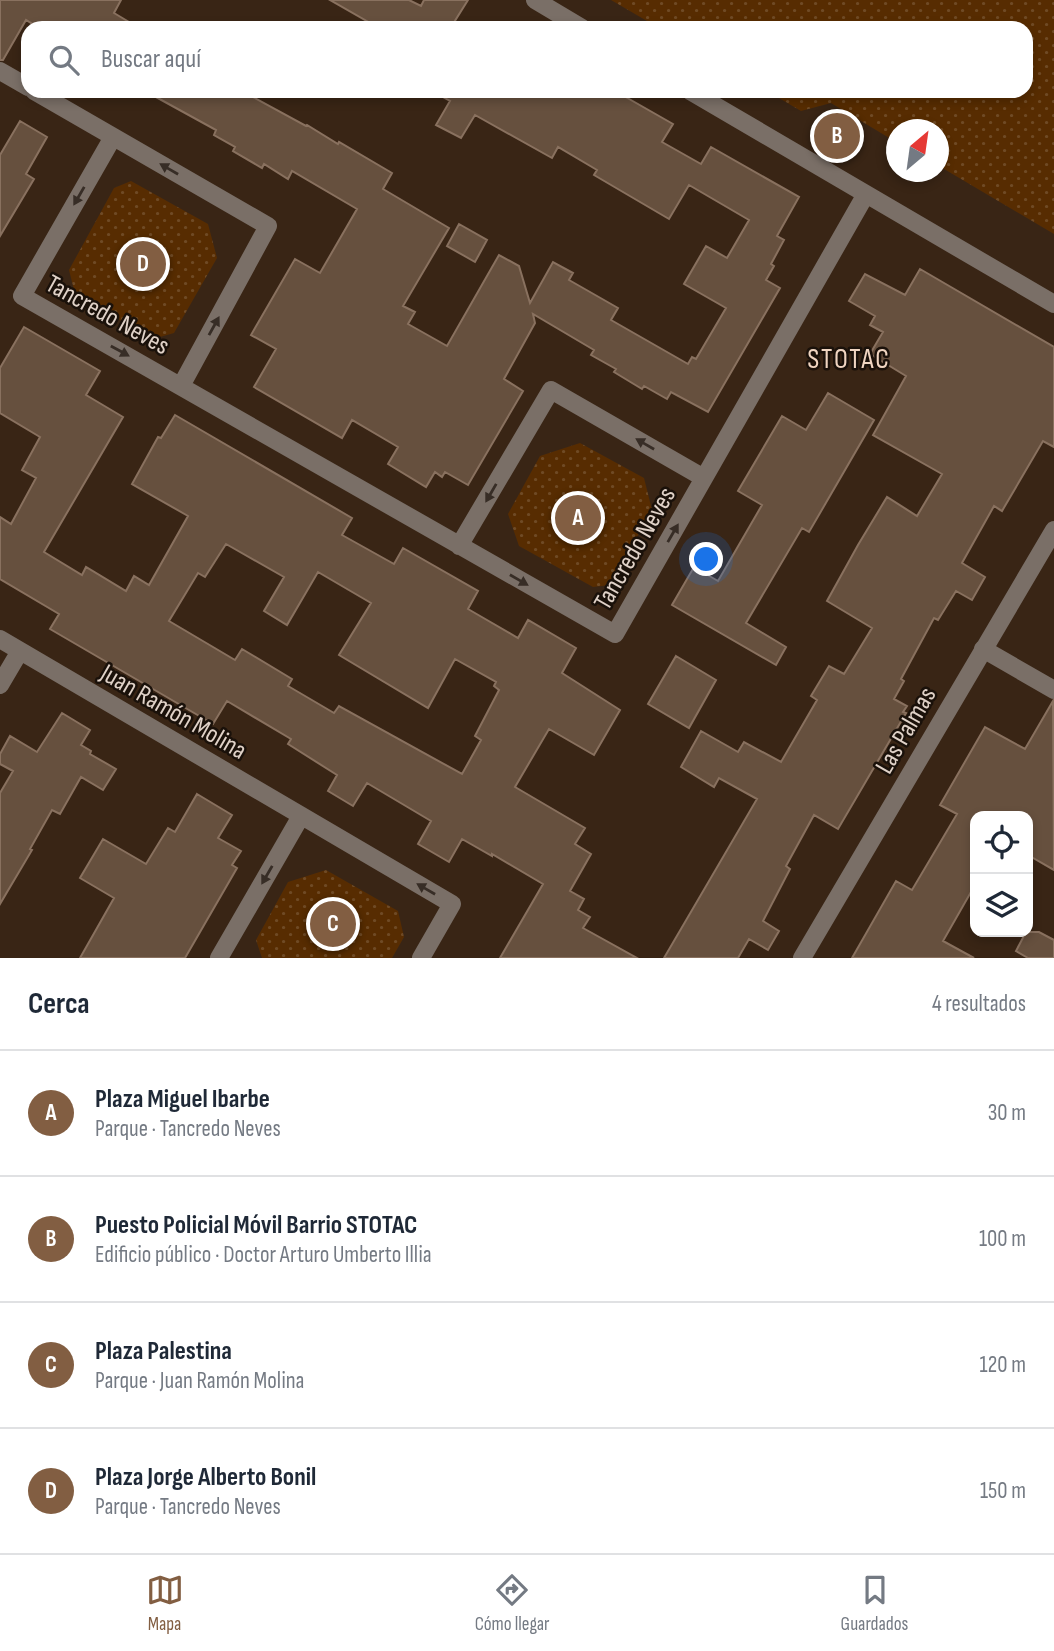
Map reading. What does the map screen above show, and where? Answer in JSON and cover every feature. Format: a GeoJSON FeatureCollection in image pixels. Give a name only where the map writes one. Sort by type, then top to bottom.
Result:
{"type":"FeatureCollection","features":[{"type":"Feature","properties":{"kind":"street"},"geometry":{"type":"LineString","coordinates":[[535,0],[570,21]]}},
{"type":"Feature","properties":{"kind":"street"},"geometry":{"type":"LineString","coordinates":[[0,71],[21,83]]}},
{"type":"Feature","properties":{"kind":"street","name":"Tancredo Neves"},"geometry":{"type":"LineString","coordinates":[[46,98],[268,226],[181,386]]}},
{"type":"Feature","properties":{"kind":"street"},"geometry":{"type":"LineString","coordinates":[[702,98],[1054,304]]}},
{"type":"Feature","properties":{"kind":"street","name":"Tancredo Neves"},"geometry":{"type":"LineString","coordinates":[[113,137],[22,296],[615,634],[866,194]]}},
{"type":"Feature","properties":{"kind":"street","name":"Tancredo Neves"},"geometry":{"type":"LineString","coordinates":[[459,546],[551,390],[704,478]]}},
{"type":"Feature","properties":{"kind":"street","name":"Las Palmas"},"geometry":{"type":"LineString","coordinates":[[802,958],[1054,530]]}},
{"type":"Feature","properties":{"kind":"street","name":"Juan Ramón Molina"},"geometry":{"type":"LineString","coordinates":[[0,639],[452,904],[421,958]]}},
{"type":"Feature","properties":{"kind":"street"},"geometry":{"type":"LineString","coordinates":[[983,649],[1054,690]]}},
{"type":"Feature","properties":{"kind":"street"},"geometry":{"type":"LineString","coordinates":[[0,685],[20,651]]}},
{"type":"Feature","properties":{"kind":"street"},"geometry":{"type":"LineString","coordinates":[[219,958],[301,816]]}},
{"type":"Feature","properties":{"kind":"shaded area"},"geometry":{"type":"Polygon","coordinates":[[[611,0],[1054,0],[1054,234],[949,172],[949,119],[886,119],[886,136],[831,103],[801,111],[779,98],[1033,98],[1033,21],[647,21],[611,0]]]}},
{"type":"Feature","properties":{"kind":"shaded area"},"geometry":{"type":"Polygon","coordinates":[[[131,181],[208,224],[217,258],[174,333],[153,339],[75,294],[69,270],[114,188],[131,181]]]}},
{"type":"Feature","properties":{"kind":"shaded area"},"geometry":{"type":"Polygon","coordinates":[[[580,443],[644,478],[652,510],[610,585],[593,587],[519,546],[508,514],[540,456],[580,443]]]}},
{"type":"Feature","properties":{"kind":"shaded area"},"geometry":{"type":"Polygon","coordinates":[[[326,870],[398,911],[404,937],[392,958],[262,958],[256,940],[288,882],[326,870]]]}},
{"type":"Feature","properties":{"kind":"building"},"geometry":{"type":"Polygon","coordinates":[[[0,0],[121,0],[114,13],[127,21],[21,21],[21,29],[3,60],[0,60],[0,0]]]}},
{"type":"Feature","properties":{"kind":"building"},"geometry":{"type":"Polygon","coordinates":[[[330,0],[409,0],[421,6],[424,0],[468,0],[455,21],[367,21],[330,0]]]}},
{"type":"Feature","properties":{"kind":"building"},"geometry":{"type":"Polygon","coordinates":[[[158,98],[255,98],[392,173],[383,189],[449,228],[403,306],[415,312],[408,324],[447,346],[499,255],[519,266],[530,303],[553,262],[573,273],[569,280],[618,308],[611,320],[688,364],[692,357],[696,359],[726,308],[684,284],[706,246],[727,258],[749,220],[689,185],[669,219],[594,175],[597,170],[558,147],[552,158],[475,115],[461,138],[436,125],[450,101],[445,98],[627,98],[673,124],[662,142],[701,164],[711,147],[799,197],[777,236],[784,240],[766,280],[780,288],[708,412],[671,392],[667,399],[644,386],[642,389],[614,372],[616,369],[591,355],[594,350],[533,314],[535,323],[504,379],[523,391],[468,485],[445,472],[442,477],[435,472],[426,487],[388,464],[398,447],[352,420],[342,438],[254,387],[276,349],[251,335],[295,259],[320,273],[357,209],[292,171],[288,179],[264,164],[262,168],[233,151],[235,147],[214,135],[216,130],[158,98]]]}},
{"type":"Feature","properties":{"kind":"building"},"geometry":{"type":"Polygon","coordinates":[[[20,121],[47,137],[26,174],[34,179],[0,236],[0,155],[20,121]]]}},
{"type":"Feature","properties":{"kind":"building"},"geometry":{"type":"Polygon","coordinates":[[[459,224],[487,240],[475,262],[447,246],[459,224]]]}},
{"type":"Feature","properties":{"kind":"building"},"geometry":{"type":"Polygon","coordinates":[[[920,269],[1054,347],[1054,447],[1043,441],[1002,511],[994,506],[962,563],[985,577],[972,600],[956,591],[938,620],[934,618],[901,679],[904,681],[894,699],[907,706],[903,712],[906,713],[838,829],[814,815],[786,866],[790,869],[763,921],[779,931],[768,950],[749,939],[738,958],[664,958],[757,799],[719,778],[714,787],[681,767],[701,731],[738,752],[744,742],[781,762],[817,700],[811,696],[829,666],[844,674],[872,628],[827,601],[858,545],[887,497],[917,516],[942,474],[873,435],[906,376],[870,354],[883,332],[870,325],[875,316],[849,301],[865,274],[905,295],[920,269]]]}},
{"type":"Feature","properties":{"kind":"building"},"geometry":{"type":"Polygon","coordinates":[[[24,327],[100,371],[86,395],[123,417],[44,552],[82,575],[86,567],[126,591],[134,576],[149,585],[188,516],[132,484],[158,437],[161,438],[175,415],[352,518],[342,535],[394,564],[403,548],[478,591],[468,609],[518,638],[528,620],[576,648],[562,673],[620,710],[594,755],[549,729],[515,787],[585,828],[575,844],[591,854],[570,891],[584,899],[578,910],[590,917],[583,928],[637,958],[500,958],[543,884],[462,839],[449,862],[418,844],[431,821],[367,783],[353,806],[328,791],[337,775],[288,744],[291,739],[227,701],[213,724],[50,629],[59,614],[0,579],[0,517],[11,524],[36,478],[22,470],[40,437],[0,413],[0,368],[24,327]],[[226,544],[205,577],[198,573],[169,621],[235,660],[242,649],[292,679],[288,686],[334,713],[339,706],[462,774],[481,740],[475,736],[499,690],[494,686],[496,682],[455,659],[428,708],[339,655],[371,603],[318,572],[287,625],[264,611],[284,577],[226,544]]]}},
{"type":"Feature","properties":{"kind":"building"},"geometry":{"type":"Polygon","coordinates":[[[828,393],[874,420],[809,532],[802,528],[746,623],[786,647],[776,665],[672,605],[694,567],[718,581],[762,505],[738,491],[782,416],[806,430],[828,393]]]}},
{"type":"Feature","properties":{"kind":"building"},"geometry":{"type":"Polygon","coordinates":[[[676,656],[716,680],[689,728],[648,704],[676,656]]]}},
{"type":"Feature","properties":{"kind":"building"},"geometry":{"type":"Polygon","coordinates":[[[1053,701],[1054,870],[1033,858],[1033,811],[970,811],[970,894],[943,941],[974,958],[852,958],[896,881],[912,890],[957,814],[940,805],[985,727],[1025,749],[1053,701]]]}},
{"type":"Feature","properties":{"kind":"building"},"geometry":{"type":"Polygon","coordinates":[[[62,713],[90,730],[81,745],[91,751],[90,754],[116,769],[103,790],[81,777],[60,814],[52,810],[0,904],[0,793],[13,771],[0,764],[0,754],[10,736],[37,752],[62,713]]]}},
{"type":"Feature","properties":{"kind":"building"},"geometry":{"type":"Polygon","coordinates":[[[197,794],[232,815],[218,838],[241,851],[232,865],[237,868],[185,958],[80,958],[114,898],[80,878],[103,839],[146,864],[168,828],[175,832],[197,794]]]}},
{"type":"Feature","properties":{"kind":"building"},"geometry":{"type":"Polygon","coordinates":[[[1033,932],[1039,932],[1054,940],[1054,958],[1028,958],[1016,951],[1023,937],[1033,937],[1033,932]]]}},
{"type":"Feature","properties":{"kind":"place","name":"Puesto Policial Móvil Barrio STOTAC"},"geometry":{"type":"Point","coordinates":[837,136]}},
{"type":"Feature","properties":{"kind":"place","name":"Plaza Jorge Alberto Bonil"},"geometry":{"type":"Point","coordinates":[143,264]}},
{"type":"Feature","properties":{"kind":"place","name":"Plaza Miguel Ibarbe"},"geometry":{"type":"Point","coordinates":[578,518]}},
{"type":"Feature","properties":{"kind":"place","name":"Plaza Palestina"},"geometry":{"type":"Point","coordinates":[333,924]}},
{"type":"Feature","properties":{"kind":"district","name":"STOTAC"},"geometry":{"type":"Point","coordinates":[849,358]}}]}
